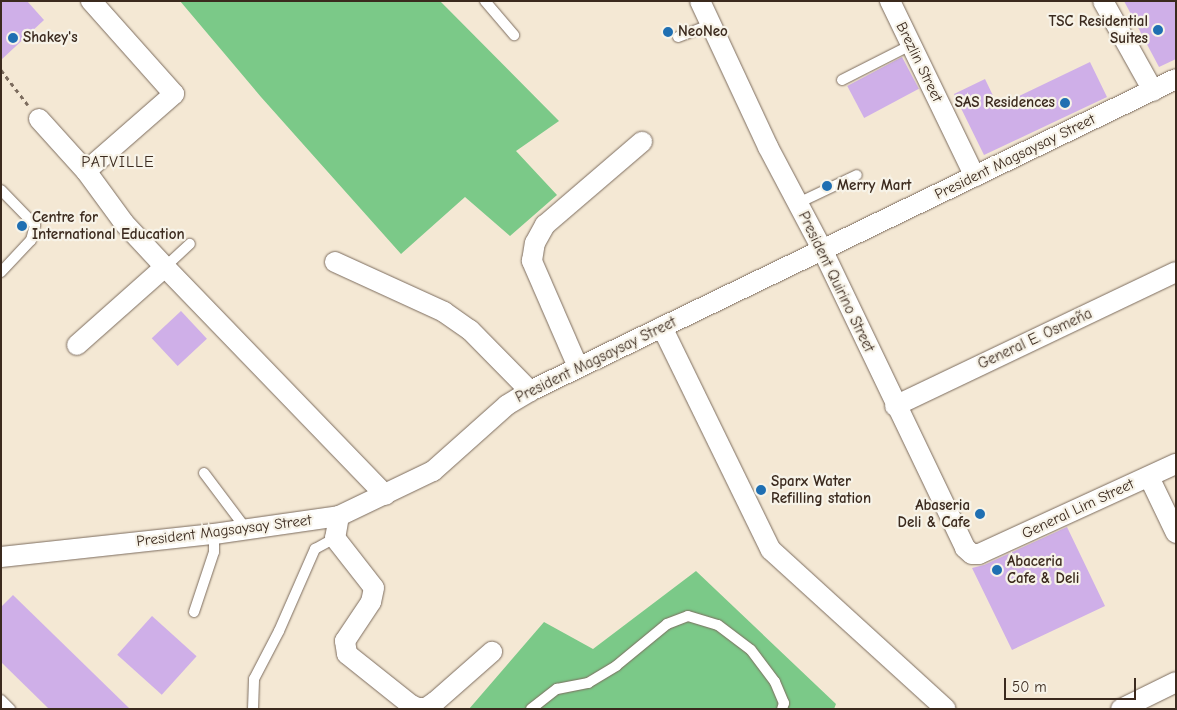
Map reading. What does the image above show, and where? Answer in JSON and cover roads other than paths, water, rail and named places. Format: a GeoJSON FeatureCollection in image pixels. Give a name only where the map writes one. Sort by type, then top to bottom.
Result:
{"type":"FeatureCollection","features":[{"type":"Feature","properties":{"kind":"street"},"geometry":{"type":"LineString","coordinates":[[86,171],[174,94],[91,1]]}},
{"type":"Feature","properties":{"kind":"street","name":"President Quirino Street"},"geometry":{"type":"LineString","coordinates":[[700,1],[768,146],[822,249],[895,406],[965,548],[972,554],[980,554]]}},
{"type":"Feature","properties":{"kind":"street","name":"Brezlin Street"},"geometry":{"type":"LineString","coordinates":[[890,1],[975,177]]}},
{"type":"Feature","properties":{"kind":"street"},"geometry":{"type":"LineString","coordinates":[[1103,1],[1152,91]]}},
{"type":"Feature","properties":{"kind":"street","name":"President Magsaysay Street"},"geometry":{"type":"LineString","coordinates":[[1,556],[214,534],[339,516],[434,471],[507,405],[530,391],[1176,80]]}},
{"type":"Feature","properties":{"kind":"street"},"geometry":{"type":"LineString","coordinates":[[39,119],[86,171],[124,223],[385,495]]}},
{"type":"Feature","properties":{"kind":"street"},"geometry":{"type":"LineString","coordinates":[[578,367],[532,261],[535,243],[545,225],[642,142]]}},
{"type":"Feature","properties":{"kind":"street"},"geometry":{"type":"LineString","coordinates":[[335,262],[444,312],[470,330],[530,391]]}},
{"type":"Feature","properties":{"kind":"street"},"geometry":{"type":"LineString","coordinates":[[77,345],[165,267]]}},
{"type":"Feature","properties":{"kind":"street","name":"General E. Osmeña"},"geometry":{"type":"LineString","coordinates":[[895,406],[1176,272]]}},
{"type":"Feature","properties":{"kind":"street"},"geometry":{"type":"LineString","coordinates":[[662,327],[771,550],[946,709]]}},
{"type":"Feature","properties":{"kind":"street","name":"General Lim Street"},"geometry":{"type":"LineString","coordinates":[[980,554],[1176,464]]}},
{"type":"Feature","properties":{"kind":"street"},"geometry":{"type":"LineString","coordinates":[[1149,477],[1176,534]]}},
{"type":"Feature","properties":{"kind":"street"},"geometry":{"type":"LineString","coordinates":[[339,516],[335,538],[374,588],[371,602],[346,641],[347,654],[412,705],[426,708],[492,652]]}},
{"type":"Feature","properties":{"kind":"street"},"geometry":{"type":"LineString","coordinates":[[1121,709],[1176,682]]}},
{"type":"Feature","properties":{"kind":"lane"},"geometry":{"type":"LineString","coordinates":[[485,1],[514,35]]}},
{"type":"Feature","properties":{"kind":"lane"},"geometry":{"type":"LineString","coordinates":[[678,37],[710,25]]}},
{"type":"Feature","properties":{"kind":"lane"},"geometry":{"type":"LineString","coordinates":[[842,80],[911,45]]}},
{"type":"Feature","properties":{"kind":"lane"},"geometry":{"type":"LineString","coordinates":[[798,203],[856,175]]}},
{"type":"Feature","properties":{"kind":"lane"},"geometry":{"type":"LineString","coordinates":[[1,190],[35,226],[31,240],[1,272]]}},
{"type":"Feature","properties":{"kind":"lane"},"geometry":{"type":"LineString","coordinates":[[165,267],[190,244]]}},
{"type":"Feature","properties":{"kind":"lane"},"geometry":{"type":"LineString","coordinates":[[204,473],[247,530]]}},
{"type":"Feature","properties":{"kind":"lane"},"geometry":{"type":"LineString","coordinates":[[194,612],[214,552],[214,534]]}},
{"type":"Feature","properties":{"kind":"lane"},"geometry":{"type":"LineString","coordinates":[[253,709],[254,680],[279,631],[315,549],[335,538]]}},
{"type":"Feature","properties":{"kind":"lane"},"geometry":{"type":"LineString","coordinates":[[531,709],[557,689],[588,683],[602,675],[616,666],[667,624],[688,616],[718,625],[751,650],[775,682],[784,703],[782,709]]}},
{"type":"Feature","properties":{"kind":"lane"},"geometry":{"type":"LineString","coordinates":[[1,700],[10,709]]}},
{"type":"Feature","properties":{"kind":"place","name":"TSC Residential Suites"},"geometry":{"type":"Point","coordinates":[1158,30]}},
{"type":"Feature","properties":{"kind":"place","name":"NeoNeo"},"geometry":{"type":"Point","coordinates":[668,32]}},
{"type":"Feature","properties":{"kind":"place","name":"Shakey's"},"geometry":{"type":"Point","coordinates":[13,38]}},
{"type":"Feature","properties":{"kind":"place","name":"SAS Residences"},"geometry":{"type":"Point","coordinates":[1065,103]}},
{"type":"Feature","properties":{"kind":"place","name":"Merry Mart"},"geometry":{"type":"Point","coordinates":[827,186]}},
{"type":"Feature","properties":{"kind":"place","name":"Centre for International Education"},"geometry":{"type":"Point","coordinates":[22,226]}},
{"type":"Feature","properties":{"kind":"place","name":"Sparx Water Refilling station"},"geometry":{"type":"Point","coordinates":[761,490]}},
{"type":"Feature","properties":{"kind":"place","name":"Abaseria Deli & Cafe"},"geometry":{"type":"Point","coordinates":[980,514]}},
{"type":"Feature","properties":{"kind":"place","name":"Abaceria Cafe & Deli"},"geometry":{"type":"Point","coordinates":[997,570]}},
{"type":"Feature","properties":{"kind":"district","name":"PATVILLE"},"geometry":{"type":"Point","coordinates":[118,162]}}]}
